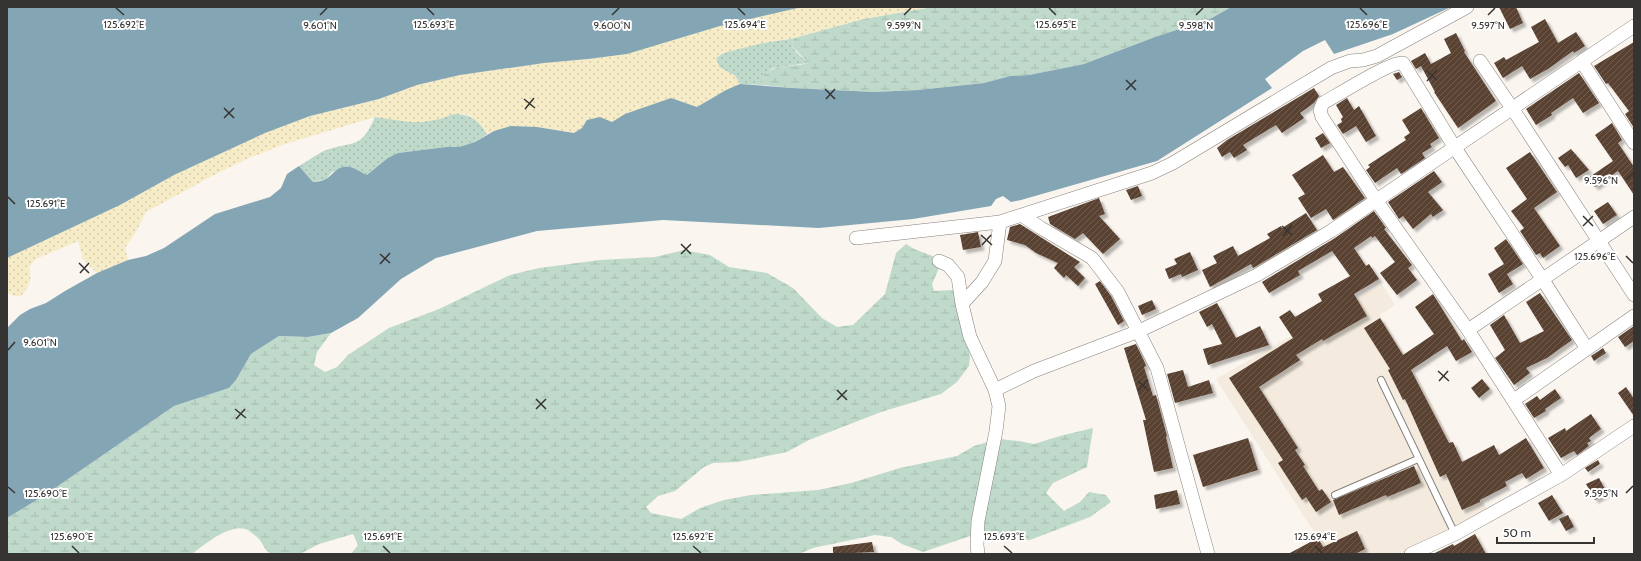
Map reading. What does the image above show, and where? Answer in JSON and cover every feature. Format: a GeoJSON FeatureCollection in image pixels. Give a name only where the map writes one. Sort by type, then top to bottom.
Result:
{"type":"FeatureCollection","features":[{"type":"Feature","properties":{"kind":"street"},"geometry":{"type":"LineString","coordinates":[[856,238],[1000,222],[1152,174],[1173,163],[1331,68],[1350,61],[1363,60],[1377,56],[1467,7]]}},
{"type":"Feature","properties":{"kind":"street"},"geometry":{"type":"LineString","coordinates":[[995,390],[1034,371],[1139,331],[1256,275],[1331,231],[1634,26]]}},
{"type":"Feature","properties":{"kind":"street"},"geometry":{"type":"LineString","coordinates":[[1480,61],[1634,294]]}},
{"type":"Feature","properties":{"kind":"street"},"geometry":{"type":"LineString","coordinates":[[1561,475],[1468,330],[1376,200],[1322,117],[1320,110],[1323,103],[1386,67],[1401,62],[1404,64],[1455,148],[1587,349]]}},
{"type":"Feature","properties":{"kind":"street"},"geometry":{"type":"LineString","coordinates":[[1582,62],[1634,142]]}},
{"type":"Feature","properties":{"kind":"street"},"geometry":{"type":"LineString","coordinates":[[1022,216],[1092,258],[1118,292],[1157,368],[1208,554]]}},
{"type":"Feature","properties":{"kind":"street"},"geometry":{"type":"LineString","coordinates":[[1468,330],[1634,217]]}},
{"type":"Feature","properties":{"kind":"street"},"geometry":{"type":"LineString","coordinates":[[962,304],[982,282],[996,261],[1000,222]]}},
{"type":"Feature","properties":{"kind":"street"},"geometry":{"type":"LineString","coordinates":[[939,261],[948,265],[958,277],[962,304],[970,338],[995,390],[999,406],[996,431],[978,521],[978,554]]}},
{"type":"Feature","properties":{"kind":"street"},"geometry":{"type":"LineString","coordinates":[[1514,400],[1634,316]]}},
{"type":"Feature","properties":{"kind":"street"},"geometry":{"type":"LineString","coordinates":[[1411,554],[1455,534],[1561,475],[1634,426]]}},
{"type":"Feature","properties":{"kind":"lane"},"geometry":{"type":"LineString","coordinates":[[1381,380],[1455,534]]}},
{"type":"Feature","properties":{"kind":"lane"},"geometry":{"type":"LineString","coordinates":[[1335,495],[1418,459]]}},
{"type":"Feature","properties":{"kind":"shaded area"},"geometry":{"type":"Polygon","coordinates":[[[1382,284],[1395,305],[1380,315],[1408,360],[1488,510],[1452,531],[1399,554],[1328,554],[1216,379],[1382,284]]]}},
{"type":"Feature","properties":{"kind":"green space"},"geometry":{"type":"Polygon","coordinates":[[[932,7],[1231,7],[1210,19],[1155,37],[1084,64],[1029,75],[1010,76],[984,83],[918,90],[874,92],[762,85],[764,74],[775,68],[808,63],[792,46],[794,38],[863,19],[932,7]]]}},
{"type":"Feature","properties":{"kind":"green space"},"geometry":{"type":"Polygon","coordinates":[[[794,38],[792,46],[808,63],[773,68],[764,74],[762,85],[740,84],[735,76],[719,67],[716,58],[723,53],[742,47],[794,38]]]}},
{"type":"Feature","properties":{"kind":"green space"},"geometry":{"type":"Polygon","coordinates":[[[453,114],[473,118],[487,134],[475,142],[459,147],[446,147],[398,153],[367,175],[352,167],[332,172],[326,179],[313,182],[299,166],[325,150],[352,144],[362,139],[375,117],[423,121],[453,114]]]}},
{"type":"Feature","properties":{"kind":"green space"},"geometry":{"type":"Polygon","coordinates":[[[906,244],[914,249],[935,257],[939,268],[932,284],[934,291],[953,290],[965,327],[970,357],[969,366],[957,382],[941,394],[881,412],[809,440],[787,452],[738,462],[713,463],[704,467],[675,491],[658,496],[646,507],[651,513],[681,519],[700,508],[724,500],[751,495],[818,490],[851,483],[900,468],[957,456],[974,446],[998,439],[1034,444],[1093,428],[1087,467],[1053,483],[1046,493],[1064,511],[1080,502],[1089,492],[1106,495],[1111,502],[1090,517],[1030,540],[998,539],[976,534],[923,552],[902,544],[891,537],[875,535],[813,548],[799,554],[351,554],[358,545],[353,534],[319,544],[300,554],[272,554],[250,531],[239,528],[224,532],[192,554],[7,554],[7,518],[45,495],[174,406],[229,388],[236,380],[251,354],[279,336],[308,337],[331,333],[317,352],[314,365],[325,372],[337,367],[348,355],[389,328],[439,309],[510,275],[539,268],[600,260],[655,257],[684,250],[710,255],[729,267],[767,273],[793,288],[822,318],[837,327],[853,325],[885,294],[896,253],[906,244]]]}},
{"type":"Feature","properties":{"kind":"sand"},"geometry":{"type":"Polygon","coordinates":[[[802,7],[932,7],[863,19],[794,38],[763,43],[723,53],[716,58],[719,67],[735,76],[740,84],[726,90],[697,107],[671,98],[612,122],[600,118],[574,133],[541,128],[519,127],[498,130],[487,134],[483,127],[466,114],[453,114],[440,119],[424,122],[409,122],[375,117],[285,144],[249,158],[214,175],[146,212],[137,230],[125,248],[128,260],[97,273],[83,259],[78,241],[36,259],[29,267],[30,283],[21,296],[14,296],[7,293],[7,258],[120,205],[174,175],[265,133],[310,116],[379,99],[417,85],[460,75],[544,63],[627,54],[720,26],[802,7]]]}},
{"type":"Feature","properties":{"kind":"water"},"geometry":{"type":"Polygon","coordinates":[[[7,7],[802,7],[720,26],[627,54],[544,63],[460,75],[417,85],[379,99],[310,116],[265,133],[174,175],[120,205],[7,258],[7,7]]]}},
{"type":"Feature","properties":{"kind":"water"},"geometry":{"type":"Polygon","coordinates":[[[1231,7],[1451,7],[1393,34],[1334,54],[1325,40],[1303,51],[1265,79],[1272,88],[1157,161],[1021,200],[1011,202],[1003,196],[996,199],[991,206],[913,219],[819,228],[663,220],[537,231],[436,258],[401,279],[358,318],[331,333],[308,337],[279,336],[251,354],[236,380],[229,388],[174,406],[45,495],[7,518],[7,328],[20,315],[30,309],[46,303],[97,273],[128,260],[146,256],[164,248],[215,214],[270,197],[281,188],[287,174],[299,166],[313,182],[326,179],[342,167],[352,168],[367,175],[388,158],[398,153],[446,147],[459,147],[475,142],[494,131],[511,126],[537,127],[574,133],[582,128],[587,120],[600,117],[612,122],[625,114],[671,98],[697,107],[726,90],[740,84],[874,92],[918,90],[984,83],[1010,76],[1029,75],[1084,64],[1155,37],[1210,19],[1231,7]]]}},
{"type":"Feature","properties":{"kind":"building"},"geometry":{"type":"Polygon","coordinates":[[[1499,7],[1516,7],[1523,23],[1510,29],[1499,7]]]}},
{"type":"Feature","properties":{"kind":"building"},"geometry":{"type":"Polygon","coordinates":[[[1545,19],[1558,43],[1576,32],[1585,46],[1574,53],[1573,51],[1548,69],[1530,79],[1522,66],[1503,78],[1494,63],[1504,57],[1506,60],[1539,42],[1531,27],[1545,19]]]}},
{"type":"Feature","properties":{"kind":"building"},"geometry":{"type":"Polygon","coordinates":[[[1456,33],[1465,51],[1464,52],[1496,101],[1458,128],[1434,92],[1421,66],[1416,69],[1411,61],[1425,53],[1431,64],[1451,53],[1444,39],[1456,33]]]}},
{"type":"Feature","properties":{"kind":"building"},"geometry":{"type":"Polygon","coordinates":[[[1634,42],[1634,128],[1625,114],[1629,111],[1608,83],[1606,84],[1594,66],[1634,42]]]}},
{"type":"Feature","properties":{"kind":"building"},"geometry":{"type":"Polygon","coordinates":[[[1399,72],[1402,77],[1397,80],[1393,74],[1399,72]]]}},
{"type":"Feature","properties":{"kind":"building"},"geometry":{"type":"Polygon","coordinates":[[[1579,73],[1599,103],[1583,113],[1573,98],[1551,113],[1552,115],[1536,125],[1526,109],[1579,73]]]}},
{"type":"Feature","properties":{"kind":"building"},"geometry":{"type":"Polygon","coordinates":[[[1314,88],[1319,96],[1314,103],[1300,113],[1304,118],[1282,133],[1276,125],[1243,145],[1247,150],[1234,158],[1230,152],[1222,157],[1217,148],[1227,140],[1314,88]]]}},
{"type":"Feature","properties":{"kind":"building"},"geometry":{"type":"Polygon","coordinates":[[[1347,98],[1354,110],[1359,106],[1376,136],[1366,142],[1356,126],[1343,134],[1337,125],[1342,122],[1341,119],[1343,117],[1336,105],[1347,98]]]}},
{"type":"Feature","properties":{"kind":"building"},"geometry":{"type":"Polygon","coordinates":[[[1421,108],[1439,138],[1430,144],[1432,147],[1422,153],[1425,158],[1401,174],[1397,168],[1375,183],[1366,170],[1370,167],[1368,165],[1406,140],[1404,137],[1410,133],[1402,120],[1421,108]]]}},
{"type":"Feature","properties":{"kind":"building"},"geometry":{"type":"Polygon","coordinates":[[[1612,123],[1622,140],[1618,143],[1634,167],[1634,195],[1618,171],[1595,187],[1588,178],[1613,161],[1595,135],[1612,123]]]}},
{"type":"Feature","properties":{"kind":"building"},"geometry":{"type":"Polygon","coordinates":[[[1323,133],[1330,143],[1321,148],[1315,138],[1323,133]]]}},
{"type":"Feature","properties":{"kind":"building"},"geometry":{"type":"Polygon","coordinates":[[[1571,149],[1589,170],[1576,178],[1568,165],[1565,167],[1558,158],[1571,149]]]}},
{"type":"Feature","properties":{"kind":"building"},"geometry":{"type":"Polygon","coordinates":[[[1530,152],[1557,192],[1534,208],[1560,246],[1543,258],[1540,253],[1536,255],[1520,231],[1524,228],[1511,211],[1527,199],[1506,168],[1530,152]]]}},
{"type":"Feature","properties":{"kind":"building"},"geometry":{"type":"Polygon","coordinates":[[[1323,155],[1334,172],[1343,167],[1365,198],[1333,220],[1326,209],[1311,218],[1298,198],[1305,194],[1292,175],[1323,155]]]}},
{"type":"Feature","properties":{"kind":"building"},"geometry":{"type":"Polygon","coordinates":[[[1434,171],[1442,182],[1428,192],[1443,210],[1433,217],[1431,214],[1413,229],[1403,216],[1399,219],[1388,202],[1434,171]]]}},
{"type":"Feature","properties":{"kind":"building"},"geometry":{"type":"Polygon","coordinates":[[[1138,186],[1142,196],[1131,200],[1126,190],[1138,186]]]}},
{"type":"Feature","properties":{"kind":"building"},"geometry":{"type":"Polygon","coordinates":[[[1099,198],[1105,214],[1099,216],[1120,239],[1103,254],[1083,233],[1075,239],[1050,224],[1048,217],[1099,198]]]}},
{"type":"Feature","properties":{"kind":"building"},"geometry":{"type":"Polygon","coordinates":[[[1608,202],[1617,215],[1603,224],[1594,211],[1608,202]]]}},
{"type":"Feature","properties":{"kind":"building"},"geometry":{"type":"Polygon","coordinates":[[[1374,211],[1386,228],[1384,229],[1412,265],[1408,268],[1417,280],[1397,295],[1380,273],[1395,262],[1375,236],[1372,238],[1371,236],[1354,248],[1366,266],[1369,264],[1379,279],[1354,294],[1367,316],[1323,341],[1322,339],[1296,355],[1300,360],[1259,387],[1298,448],[1295,450],[1305,465],[1303,466],[1319,491],[1322,489],[1331,502],[1316,512],[1306,497],[1302,500],[1278,463],[1283,460],[1229,378],[1293,338],[1279,317],[1290,310],[1295,317],[1322,301],[1318,294],[1350,276],[1332,251],[1298,271],[1300,275],[1269,293],[1262,282],[1335,238],[1374,211]]]}},
{"type":"Feature","properties":{"kind":"building"},"geometry":{"type":"Polygon","coordinates":[[[1306,213],[1317,230],[1253,268],[1251,264],[1210,287],[1202,270],[1217,263],[1213,256],[1233,246],[1238,256],[1270,238],[1267,234],[1281,226],[1282,228],[1306,213]]]}},
{"type":"Feature","properties":{"kind":"building"},"geometry":{"type":"Polygon","coordinates":[[[1020,224],[1080,262],[1074,267],[1085,278],[1078,286],[1066,275],[1064,278],[1054,268],[1058,263],[1036,253],[1025,245],[1007,240],[1010,227],[1020,224]]]}},
{"type":"Feature","properties":{"kind":"building"},"geometry":{"type":"Polygon","coordinates":[[[978,232],[981,247],[963,250],[960,235],[978,232]]]}},
{"type":"Feature","properties":{"kind":"building"},"geometry":{"type":"Polygon","coordinates":[[[1506,239],[1523,264],[1507,274],[1513,284],[1499,293],[1488,274],[1504,264],[1494,248],[1506,239]]]}},
{"type":"Feature","properties":{"kind":"building"},"geometry":{"type":"Polygon","coordinates":[[[1190,252],[1198,270],[1182,277],[1181,274],[1169,279],[1165,269],[1177,264],[1174,259],[1190,252]]]}},
{"type":"Feature","properties":{"kind":"building"},"geometry":{"type":"Polygon","coordinates":[[[1100,281],[1111,296],[1124,321],[1118,325],[1095,284],[1100,281]]]}},
{"type":"Feature","properties":{"kind":"building"},"geometry":{"type":"Polygon","coordinates":[[[1540,293],[1572,340],[1547,358],[1526,368],[1530,373],[1514,385],[1495,358],[1505,350],[1490,325],[1504,315],[1520,343],[1544,331],[1526,302],[1540,293]]]}},
{"type":"Feature","properties":{"kind":"building"},"geometry":{"type":"Polygon","coordinates":[[[1433,294],[1462,341],[1464,339],[1472,352],[1456,361],[1447,346],[1411,370],[1449,443],[1453,442],[1462,462],[1494,445],[1499,455],[1526,438],[1544,468],[1526,479],[1522,473],[1505,482],[1507,486],[1480,500],[1480,502],[1462,510],[1446,474],[1440,477],[1405,399],[1403,400],[1388,370],[1390,369],[1364,328],[1380,318],[1403,355],[1434,334],[1415,307],[1433,294]]]}},
{"type":"Feature","properties":{"kind":"building"},"geometry":{"type":"Polygon","coordinates":[[[1152,300],[1156,309],[1142,315],[1138,306],[1152,300]]]}},
{"type":"Feature","properties":{"kind":"building"},"geometry":{"type":"Polygon","coordinates":[[[1217,303],[1236,338],[1260,326],[1269,345],[1208,365],[1203,349],[1222,344],[1212,324],[1207,327],[1199,312],[1217,303]]]}},
{"type":"Feature","properties":{"kind":"building"},"geometry":{"type":"Polygon","coordinates":[[[1634,326],[1634,341],[1625,347],[1618,337],[1634,326]]]}},
{"type":"Feature","properties":{"kind":"building"},"geometry":{"type":"Polygon","coordinates":[[[1136,344],[1146,366],[1144,367],[1153,396],[1156,395],[1167,436],[1173,468],[1154,472],[1143,420],[1146,420],[1124,348],[1136,344]]]}},
{"type":"Feature","properties":{"kind":"building"},"geometry":{"type":"Polygon","coordinates":[[[1603,348],[1606,353],[1594,361],[1591,356],[1603,348]]]}},
{"type":"Feature","properties":{"kind":"building"},"geometry":{"type":"Polygon","coordinates":[[[1183,370],[1188,387],[1209,380],[1213,393],[1175,403],[1167,374],[1183,370]]]}},
{"type":"Feature","properties":{"kind":"building"},"geometry":{"type":"Polygon","coordinates":[[[1482,379],[1490,389],[1479,398],[1471,388],[1482,379]]]}},
{"type":"Feature","properties":{"kind":"building"},"geometry":{"type":"Polygon","coordinates":[[[1626,387],[1634,399],[1634,416],[1618,393],[1626,387]]]}},
{"type":"Feature","properties":{"kind":"building"},"geometry":{"type":"Polygon","coordinates":[[[1555,389],[1561,398],[1545,409],[1546,411],[1534,418],[1525,404],[1537,396],[1540,400],[1555,389]]]}},
{"type":"Feature","properties":{"kind":"building"},"geometry":{"type":"Polygon","coordinates":[[[1591,414],[1601,429],[1589,438],[1591,441],[1587,443],[1589,446],[1577,455],[1574,451],[1561,458],[1548,438],[1565,428],[1566,431],[1591,414]]]}},
{"type":"Feature","properties":{"kind":"building"},"geometry":{"type":"Polygon","coordinates":[[[1248,438],[1258,470],[1203,487],[1193,455],[1248,438]]]}},
{"type":"Feature","properties":{"kind":"building"},"geometry":{"type":"Polygon","coordinates":[[[1598,460],[1600,464],[1588,472],[1585,468],[1598,460]]]}},
{"type":"Feature","properties":{"kind":"building"},"geometry":{"type":"Polygon","coordinates":[[[1414,466],[1421,483],[1387,497],[1386,495],[1339,515],[1333,500],[1414,466]]]}},
{"type":"Feature","properties":{"kind":"building"},"geometry":{"type":"Polygon","coordinates":[[[1599,478],[1607,493],[1595,500],[1586,484],[1599,478]]]}},
{"type":"Feature","properties":{"kind":"building"},"geometry":{"type":"Polygon","coordinates":[[[1177,490],[1180,504],[1156,509],[1154,495],[1177,490]]]}},
{"type":"Feature","properties":{"kind":"building"},"geometry":{"type":"Polygon","coordinates":[[[1552,495],[1563,513],[1549,521],[1538,503],[1552,495]]]}},
{"type":"Feature","properties":{"kind":"building"},"geometry":{"type":"Polygon","coordinates":[[[1568,515],[1574,527],[1566,531],[1559,519],[1568,515]]]}},
{"type":"Feature","properties":{"kind":"building"},"geometry":{"type":"Polygon","coordinates":[[[1357,531],[1365,549],[1355,554],[1288,554],[1318,538],[1323,547],[1357,531]]]}},
{"type":"Feature","properties":{"kind":"building"},"geometry":{"type":"Polygon","coordinates":[[[1475,534],[1486,554],[1433,554],[1453,544],[1454,546],[1475,534]]]}},
{"type":"Feature","properties":{"kind":"building"},"geometry":{"type":"Polygon","coordinates":[[[872,542],[874,552],[833,554],[833,547],[872,542]]]}}]}
